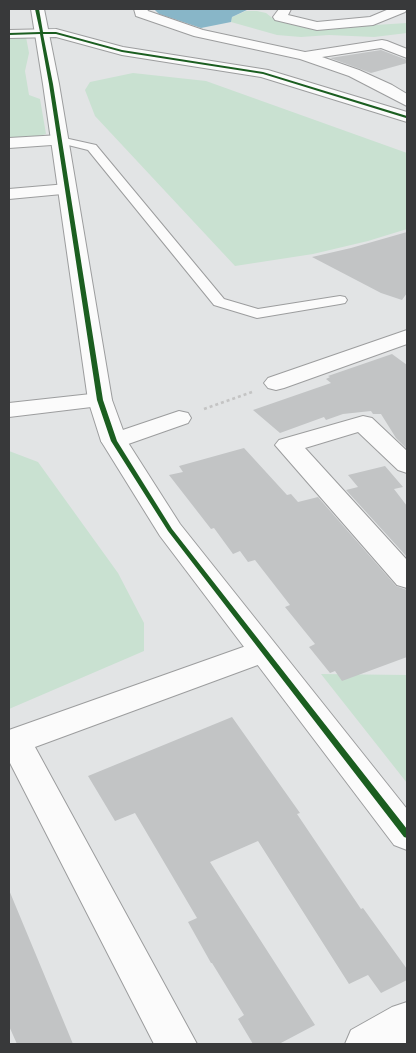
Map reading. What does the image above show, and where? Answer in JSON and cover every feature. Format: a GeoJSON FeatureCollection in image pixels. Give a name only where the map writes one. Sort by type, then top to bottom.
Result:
{"type":"FeatureCollection","features":[{"type":"Feature","properties":{"kind":"street"},"geometry":{"type":"LineString","coordinates":[[140,9],[141,12],[199,33],[304,56],[354,73],[387,88],[407,101]]}},
{"type":"Feature","properties":{"kind":"street"},"geometry":{"type":"LineString","coordinates":[[285,9],[280,17],[317,26],[373,22],[400,9]]}},
{"type":"Feature","properties":{"kind":"street"},"geometry":{"type":"LineString","coordinates":[[9,34],[39,21]]}},
{"type":"Feature","properties":{"kind":"street"},"geometry":{"type":"LineString","coordinates":[[39,21],[56,33],[140,54],[263,73],[407,117]]}},
{"type":"Feature","properties":{"kind":"street"},"geometry":{"type":"LineString","coordinates":[[39,21],[60,140],[100,400],[114,441],[170,530],[407,835]]}},
{"type":"Feature","properties":{"kind":"street"},"geometry":{"type":"LineString","coordinates":[[304,56],[382,44],[407,54]]}},
{"type":"Feature","properties":{"kind":"street"},"geometry":{"type":"LineString","coordinates":[[387,88],[407,84]]}},
{"type":"Feature","properties":{"kind":"street"},"geometry":{"type":"LineString","coordinates":[[9,143],[60,140]]}},
{"type":"Feature","properties":{"kind":"street"},"geometry":{"type":"LineString","coordinates":[[9,194],[67,189]]}},
{"type":"Feature","properties":{"kind":"street"},"geometry":{"type":"LineString","coordinates":[[276,383],[407,337]]}},
{"type":"Feature","properties":{"kind":"street"},"geometry":{"type":"LineString","coordinates":[[9,410],[100,400]]}},
{"type":"Feature","properties":{"kind":"street"},"geometry":{"type":"LineString","coordinates":[[114,441],[179,418]]}},
{"type":"Feature","properties":{"kind":"street"},"geometry":{"type":"LineString","coordinates":[[407,465],[363,423],[288,445],[407,578]]}},
{"type":"Feature","properties":{"kind":"street"},"geometry":{"type":"LineString","coordinates":[[176,1044],[12,742],[263,651]]}},
{"type":"Feature","properties":{"kind":"street"},"geometry":{"type":"LineString","coordinates":[[366,1044],[407,1021]]}},
{"type":"Feature","properties":{"kind":"lane"},"geometry":{"type":"LineString","coordinates":[[60,140],[92,147],[219,302],[257,314],[340,300]]}},
{"type":"Feature","properties":{"kind":"path"},"geometry":{"type":"LineString","coordinates":[[179,418],[276,383]]}},
{"type":"Feature","properties":{"kind":"green space"},"geometry":{"type":"Polygon","coordinates":[[[246,11],[266,13],[275,20],[311,29],[407,23],[407,33],[374,37],[329,35],[301,37],[277,35],[231,22],[232,17],[246,11]]]}},
{"type":"Feature","properties":{"kind":"green space"},"geometry":{"type":"Polygon","coordinates":[[[26,37],[29,53],[25,71],[29,95],[40,99],[46,134],[31,138],[9,139],[9,38],[26,37]]]}},
{"type":"Feature","properties":{"kind":"green space"},"geometry":{"type":"Polygon","coordinates":[[[133,73],[206,81],[407,153],[407,229],[368,241],[313,254],[235,266],[95,116],[85,90],[90,82],[133,73]]]}},
{"type":"Feature","properties":{"kind":"green space"},"geometry":{"type":"Polygon","coordinates":[[[9,451],[38,462],[118,573],[144,623],[144,651],[9,709],[9,451]]]}},
{"type":"Feature","properties":{"kind":"green space"},"geometry":{"type":"Polygon","coordinates":[[[321,674],[407,675],[407,783],[321,674]]]}},
{"type":"Feature","properties":{"kind":"water"},"geometry":{"type":"Polygon","coordinates":[[[154,9],[249,9],[232,17],[231,22],[201,28],[159,14],[154,9]]]}},
{"type":"Feature","properties":{"kind":"building"},"geometry":{"type":"Polygon","coordinates":[[[381,50],[407,60],[407,63],[371,73],[330,58],[381,50]]]}},
{"type":"Feature","properties":{"kind":"building"},"geometry":{"type":"Polygon","coordinates":[[[407,232],[407,293],[402,300],[381,293],[312,257],[351,248],[407,232]]]}},
{"type":"Feature","properties":{"kind":"building"},"geometry":{"type":"Polygon","coordinates":[[[392,354],[407,365],[407,449],[396,438],[381,414],[373,414],[371,411],[343,414],[326,420],[324,417],[280,433],[253,410],[331,383],[326,379],[330,377],[328,376],[392,354]]]}},
{"type":"Feature","properties":{"kind":"building"},"geometry":{"type":"Polygon","coordinates":[[[244,448],[287,495],[291,494],[298,502],[318,497],[396,586],[407,590],[407,657],[342,681],[335,671],[330,673],[309,647],[315,644],[285,607],[290,605],[255,560],[248,562],[240,551],[233,554],[214,528],[211,529],[169,475],[183,472],[179,466],[244,448]]]}},
{"type":"Feature","properties":{"kind":"building"},"geometry":{"type":"Polygon","coordinates":[[[385,466],[403,487],[394,489],[407,506],[407,557],[346,490],[358,487],[348,475],[385,466]]]}},
{"type":"Feature","properties":{"kind":"building"},"geometry":{"type":"Polygon","coordinates":[[[232,717],[300,813],[297,814],[361,909],[363,908],[407,969],[407,980],[381,993],[368,975],[349,984],[258,841],[210,862],[315,1025],[279,1044],[253,1044],[238,1019],[244,1015],[188,922],[197,918],[135,813],[115,821],[88,776],[232,717]]]}},
{"type":"Feature","properties":{"kind":"building"},"geometry":{"type":"Polygon","coordinates":[[[9,890],[73,1044],[17,1044],[9,1026],[9,890]]]}},
{"type":"Feature","properties":{"kind":"cycle path"},"geometry":{"type":"LineString","coordinates":[[37,9],[51,84],[100,400],[114,441],[170,530],[407,835]]}},
{"type":"Feature","properties":{"kind":"cycle path"},"geometry":{"type":"LineString","coordinates":[[9,34],[56,33],[122,51],[263,73],[407,117]]}}]}
